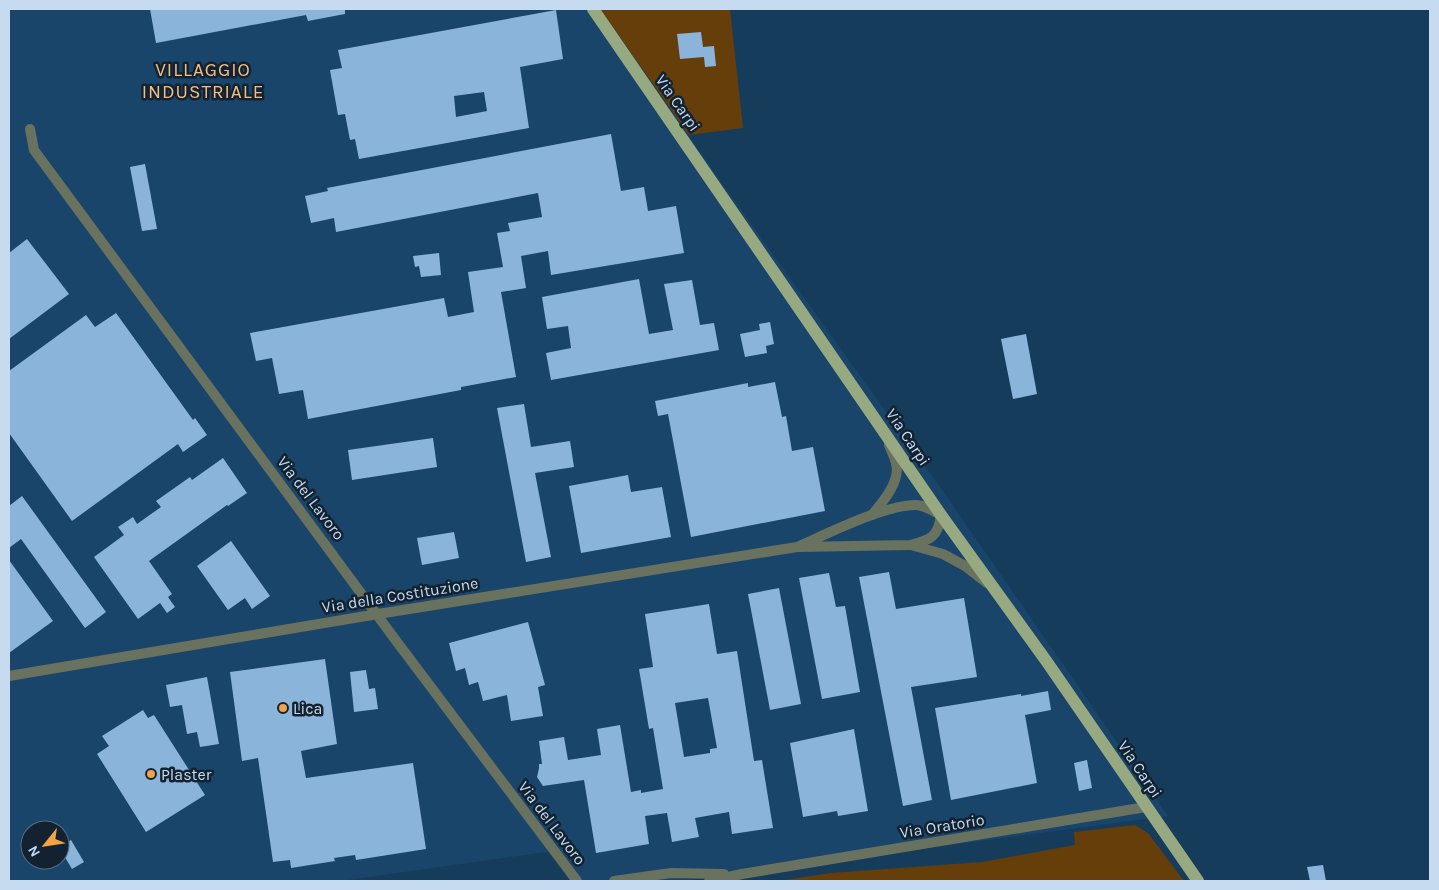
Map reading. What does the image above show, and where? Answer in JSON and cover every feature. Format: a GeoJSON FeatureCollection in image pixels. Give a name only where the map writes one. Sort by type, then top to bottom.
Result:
{"type":"FeatureCollection","features":[{"type":"Feature","properties":{"kind":"main road","name":"Via Carpi"},"geometry":{"type":"LineString","coordinates":[[593,9],[879,422],[941,515],[1047,662],[1198,881]]}},
{"type":"Feature","properties":{"kind":"street","name":"Via del Lavoro"},"geometry":{"type":"LineString","coordinates":[[30,129],[34,150],[577,881]]}},
{"type":"Feature","properties":{"kind":"street","name":"Via della Costituzione"},"geometry":{"type":"LineString","coordinates":[[872,515],[889,493],[897,473],[897,465],[879,422]]}},
{"type":"Feature","properties":{"kind":"street","name":"Via della Costituzione"},"geometry":{"type":"LineString","coordinates":[[9,676],[797,546],[910,545],[924,542],[934,536],[940,528],[941,515],[926,507],[916,505],[872,515],[797,546]]}},
{"type":"Feature","properties":{"kind":"street","name":"Via della Costituzione"},"geometry":{"type":"LineString","coordinates":[[910,545],[950,558],[965,566],[992,587]]}},
{"type":"Feature","properties":{"kind":"street","name":"Via Oratorio"},"geometry":{"type":"LineString","coordinates":[[709,881],[1146,807]]}},
{"type":"Feature","properties":{"kind":"street","name":"Via Oratorio"},"geometry":{"type":"LineString","coordinates":[[614,881],[742,874]]}},
{"type":"Feature","properties":{"kind":"shaded area"},"geometry":{"type":"Polygon","coordinates":[[[9,9],[600,9],[716,175],[945,494],[1168,816],[682,881],[573,881],[553,851],[341,881],[9,881],[9,9]]]}},
{"type":"Feature","properties":{"kind":"shaded area"},"geometry":{"type":"Polygon","coordinates":[[[600,9],[730,9],[743,128],[689,135],[600,9]]]}},
{"type":"Feature","properties":{"kind":"shaded area"},"geometry":{"type":"Polygon","coordinates":[[[1135,825],[1148,833],[1184,881],[778,881],[831,873],[982,862],[1075,845],[1074,832],[1135,825]]]}},
{"type":"Feature","properties":{"kind":"building"},"geometry":{"type":"Polygon","coordinates":[[[150,9],[345,9],[345,14],[308,21],[306,15],[156,43],[150,9]]]}},
{"type":"Feature","properties":{"kind":"building"},"geometry":{"type":"Polygon","coordinates":[[[556,10],[563,59],[520,67],[529,128],[359,159],[355,139],[350,140],[345,114],[338,115],[330,70],[342,68],[338,50],[556,10]],[[484,92],[454,96],[456,117],[487,111],[484,92]]]}},
{"type":"Feature","properties":{"kind":"building"},"geometry":{"type":"Polygon","coordinates":[[[701,32],[703,47],[714,46],[716,66],[705,67],[704,57],[680,59],[677,34],[701,32]]]}},
{"type":"Feature","properties":{"kind":"building"},"geometry":{"type":"Polygon","coordinates":[[[611,134],[621,191],[644,187],[648,211],[676,206],[684,253],[551,275],[548,251],[521,256],[526,288],[501,292],[516,377],[461,387],[461,390],[308,419],[303,390],[279,394],[272,358],[256,361],[250,333],[444,298],[448,317],[474,312],[468,272],[503,267],[497,233],[510,231],[508,223],[542,217],[538,193],[336,232],[334,218],[311,223],[305,196],[328,191],[327,188],[611,134]]]}},
{"type":"Feature","properties":{"kind":"building"},"geometry":{"type":"Polygon","coordinates":[[[145,164],[157,229],[142,231],[130,167],[145,164]]]}},
{"type":"Feature","properties":{"kind":"building"},"geometry":{"type":"Polygon","coordinates":[[[27,239],[69,294],[9,339],[9,253],[27,239]]]}},
{"type":"Feature","properties":{"kind":"building"},"geometry":{"type":"Polygon","coordinates":[[[439,253],[441,275],[421,277],[419,266],[415,267],[413,256],[439,253]]]}},
{"type":"Feature","properties":{"kind":"building"},"geometry":{"type":"Polygon","coordinates":[[[639,279],[649,334],[673,330],[664,284],[692,280],[700,325],[714,323],[719,350],[551,380],[546,353],[571,348],[568,326],[547,329],[542,297],[639,279]]]}},
{"type":"Feature","properties":{"kind":"building"},"geometry":{"type":"Polygon","coordinates":[[[116,313],[193,420],[195,418],[207,435],[183,452],[178,444],[72,521],[9,433],[9,371],[86,315],[95,327],[116,313]]]}},
{"type":"Feature","properties":{"kind":"building"},"geometry":{"type":"Polygon","coordinates":[[[770,322],[774,344],[766,346],[767,353],[745,357],[740,334],[760,330],[759,324],[770,322]]]}},
{"type":"Feature","properties":{"kind":"building"},"geometry":{"type":"Polygon","coordinates":[[[1026,334],[1037,394],[1013,399],[1001,339],[1026,334]]]}},
{"type":"Feature","properties":{"kind":"building"},"geometry":{"type":"Polygon","coordinates":[[[775,382],[782,417],[786,416],[792,451],[813,447],[825,511],[691,537],[668,414],[658,416],[655,401],[748,383],[748,387],[775,382]]]}},
{"type":"Feature","properties":{"kind":"building"},"geometry":{"type":"Polygon","coordinates":[[[524,404],[531,447],[570,441],[574,467],[535,473],[551,557],[526,562],[497,408],[524,404]]]}},
{"type":"Feature","properties":{"kind":"building"},"geometry":{"type":"Polygon","coordinates":[[[433,438],[437,467],[352,480],[348,450],[433,438]]]}},
{"type":"Feature","properties":{"kind":"building"},"geometry":{"type":"Polygon","coordinates":[[[223,458],[247,493],[227,505],[149,561],[172,594],[168,597],[175,607],[167,613],[160,603],[138,619],[94,557],[124,535],[118,527],[133,517],[137,524],[161,507],[156,501],[190,477],[192,480],[223,458]]]}},
{"type":"Feature","properties":{"kind":"building"},"geometry":{"type":"Polygon","coordinates":[[[628,475],[631,492],[662,487],[671,537],[581,553],[569,486],[628,475]]]}},
{"type":"Feature","properties":{"kind":"building"},"geometry":{"type":"Polygon","coordinates":[[[22,496],[106,612],[85,628],[21,539],[9,548],[9,506],[22,496]]]}},
{"type":"Feature","properties":{"kind":"building"},"geometry":{"type":"Polygon","coordinates":[[[454,532],[459,558],[422,565],[417,538],[454,532]]]}},
{"type":"Feature","properties":{"kind":"building"},"geometry":{"type":"Polygon","coordinates":[[[231,541],[270,596],[252,609],[245,598],[228,610],[197,566],[231,541]]]}},
{"type":"Feature","properties":{"kind":"building"},"geometry":{"type":"Polygon","coordinates":[[[9,560],[53,621],[9,653],[9,560]]]}},
{"type":"Feature","properties":{"kind":"building"},"geometry":{"type":"Polygon","coordinates":[[[889,572],[896,609],[964,598],[977,677],[911,687],[932,800],[903,806],[859,577],[889,572]]]}},
{"type":"Feature","properties":{"kind":"building"},"geometry":{"type":"Polygon","coordinates":[[[829,573],[836,607],[845,606],[860,692],[822,699],[799,578],[829,573]]]}},
{"type":"Feature","properties":{"kind":"building"},"geometry":{"type":"Polygon","coordinates":[[[779,588],[801,704],[770,710],[748,594],[779,588]]]}},
{"type":"Feature","properties":{"kind":"building"},"geometry":{"type":"Polygon","coordinates":[[[709,604],[717,654],[737,651],[754,761],[762,760],[773,828],[732,834],[729,812],[695,818],[699,837],[672,842],[667,813],[645,816],[649,844],[596,853],[584,780],[543,786],[537,777],[539,764],[542,764],[539,741],[564,737],[568,760],[601,755],[597,729],[620,725],[631,792],[641,790],[641,793],[663,789],[653,728],[649,729],[639,669],[653,667],[645,614],[709,604]],[[708,698],[675,703],[684,757],[710,753],[710,749],[717,748],[708,698]]]}},
{"type":"Feature","properties":{"kind":"building"},"geometry":{"type":"Polygon","coordinates":[[[528,622],[545,685],[538,687],[543,716],[511,721],[507,695],[483,701],[478,682],[469,685],[465,668],[456,671],[449,643],[528,622]]]}},
{"type":"Feature","properties":{"kind":"building"},"geometry":{"type":"Polygon","coordinates":[[[325,659],[337,744],[301,751],[306,778],[413,763],[426,849],[356,860],[355,855],[334,858],[335,861],[291,868],[290,860],[273,862],[258,758],[242,761],[230,672],[325,659]]]}},
{"type":"Feature","properties":{"kind":"building"},"geometry":{"type":"Polygon","coordinates":[[[366,670],[369,689],[375,688],[378,709],[354,712],[350,672],[366,670]]]}},
{"type":"Feature","properties":{"kind":"building"},"geometry":{"type":"Polygon","coordinates":[[[207,677],[219,744],[200,747],[197,732],[187,734],[182,705],[170,707],[166,685],[207,677]]]}},
{"type":"Feature","properties":{"kind":"building"},"geometry":{"type":"Polygon","coordinates":[[[1048,691],[1051,710],[1025,715],[1037,783],[951,800],[935,708],[1048,691]]]}},
{"type":"Feature","properties":{"kind":"building","name":"Plaster"},"geometry":{"type":"Polygon","coordinates":[[[143,710],[148,718],[154,715],[205,795],[146,832],[97,754],[109,746],[102,736],[143,710]]]}},
{"type":"Feature","properties":{"kind":"building"},"geometry":{"type":"Polygon","coordinates":[[[854,729],[868,811],[838,816],[837,811],[803,817],[790,743],[854,729]]]}},
{"type":"Feature","properties":{"kind":"building"},"geometry":{"type":"Polygon","coordinates":[[[1087,760],[1092,788],[1079,791],[1074,763],[1087,760]]]}},
{"type":"Feature","properties":{"kind":"building"},"geometry":{"type":"Polygon","coordinates":[[[70,841],[84,862],[72,869],[70,866],[70,841]]]}},
{"type":"Feature","properties":{"kind":"building"},"geometry":{"type":"Polygon","coordinates":[[[1323,865],[1326,881],[1310,881],[1307,867],[1323,865]]]}},
{"type":"Feature","properties":{"kind":"place","name":"Lica"},"geometry":{"type":"Point","coordinates":[283,708]}},
{"type":"Feature","properties":{"kind":"place","name":"Plaster"},"geometry":{"type":"Point","coordinates":[151,774]}},
{"type":"Feature","properties":{"kind":"district","name":"VILLAGGIO INDUSTRIALE"},"geometry":{"type":"Point","coordinates":[203,81]}}]}
